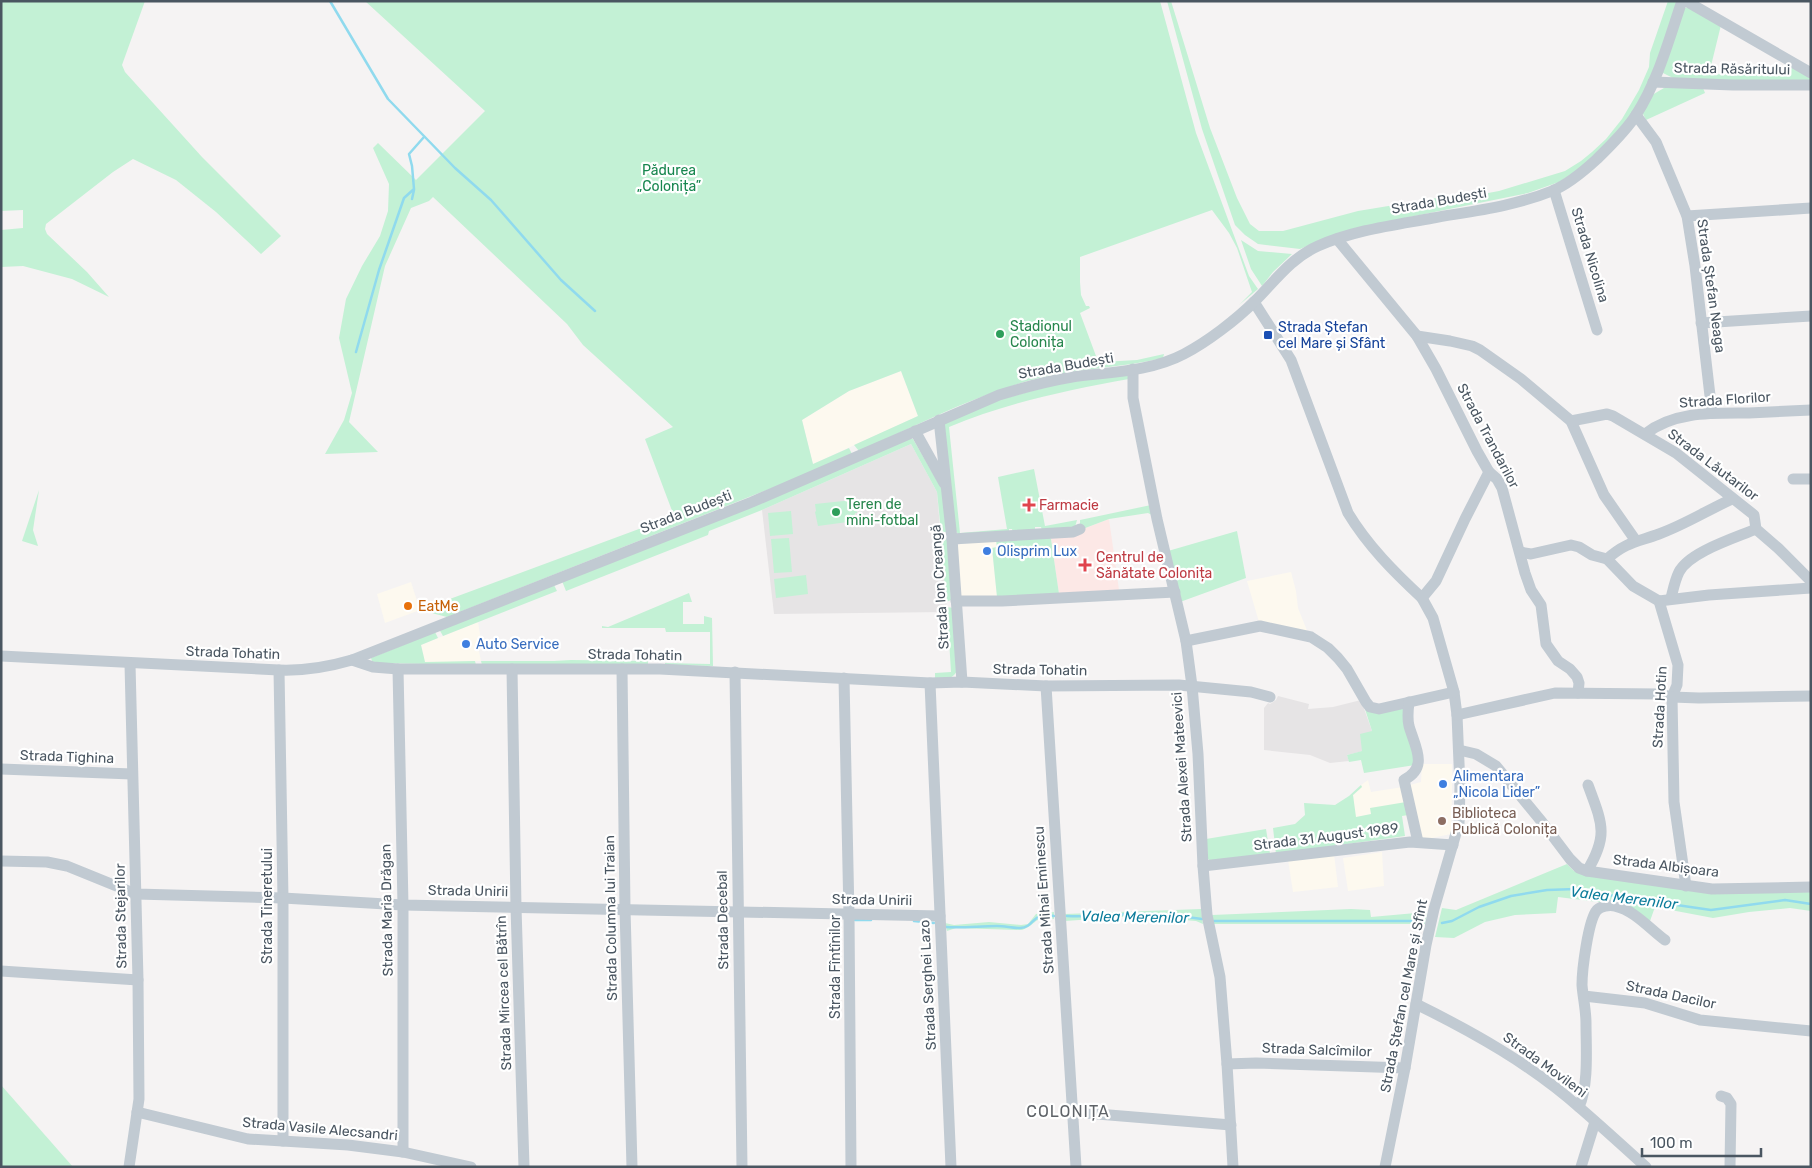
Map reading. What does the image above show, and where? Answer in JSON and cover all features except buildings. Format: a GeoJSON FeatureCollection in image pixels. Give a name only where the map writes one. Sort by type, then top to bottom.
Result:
{"type":"FeatureCollection","features":[{"type":"Feature","properties":{"kind":"street","name":"Strada Răsăritului"},"geometry":{"type":"LineString","coordinates":[[1684,1],[1811,73]]}},
{"type":"Feature","properties":{"kind":"street","name":"Strada Budești"},"geometry":{"type":"LineString","coordinates":[[352,660],[752,502],[985,401],[1018,389],[1070,378],[1162,363],[1185,353],[1218,331],[1254,302],[1296,259],[1319,246],[1371,229],[1510,204],[1554,190],[1588,167],[1612,144],[1636,115],[1653,82],[1684,1]]}},
{"type":"Feature","properties":{"kind":"street","name":"Strada Răsăritului"},"geometry":{"type":"LineString","coordinates":[[1653,82],[1733,86],[1811,85]]}},
{"type":"Feature","properties":{"kind":"street","name":"Strada Ștefan Neaga"},"geometry":{"type":"LineString","coordinates":[[1636,115],[1656,142],[1687,216],[1712,413]]}},
{"type":"Feature","properties":{"kind":"street","name":"Strada Nicolina"},"geometry":{"type":"LineString","coordinates":[[1554,190],[1597,330]]}},
{"type":"Feature","properties":{"kind":"street"},"geometry":{"type":"LineString","coordinates":[[1687,216],[1811,208]]}},
{"type":"Feature","properties":{"kind":"street","name":"Strada Trandarilor"},"geometry":{"type":"LineString","coordinates":[[1337,239],[1416,336],[1436,369],[1459,417],[1489,472],[1497,479],[1502,488],[1531,590],[1541,605],[1546,644],[1558,661],[1570,669],[1577,677],[1579,683],[1578,693]]}},
{"type":"Feature","properties":{"kind":"street","name":"Strada Ștefan cel Mare și Sfînt"},"geometry":{"type":"LineString","coordinates":[[1254,302],[1291,360],[1348,513],[1358,531],[1376,553],[1422,598],[1433,618],[1454,692],[1459,750],[1459,823],[1434,909],[1385,1167]]}},
{"type":"Feature","properties":{"kind":"street"},"geometry":{"type":"LineString","coordinates":[[1701,323],[1811,316]]}},
{"type":"Feature","properties":{"kind":"street"},"geometry":{"type":"LineString","coordinates":[[1416,336],[1450,341],[1472,346],[1480,350],[1521,379],[1571,421],[1604,495],[1636,541]]}},
{"type":"Feature","properties":{"kind":"street","name":"Strada Alexei Mateevici"},"geometry":{"type":"LineString","coordinates":[[1133,369],[1133,398],[1157,519],[1186,641],[1192,686],[1198,754],[1207,915],[1220,977],[1233,1167]]}},
{"type":"Feature","properties":{"kind":"street","name":"Strada Florilor"},"geometry":{"type":"LineString","coordinates":[[1644,434],[1654,426],[1685,416],[1712,413],[1811,410]]}},
{"type":"Feature","properties":{"kind":"street","name":"Strada Lăutarilor"},"geometry":{"type":"LineString","coordinates":[[1571,421],[1607,414],[1676,453],[1754,515],[1756,529],[1811,581]]}},
{"type":"Feature","properties":{"kind":"street","name":"Strada Ion Creangă"},"geometry":{"type":"LineString","coordinates":[[939,420],[952,539],[962,682]]}},
{"type":"Feature","properties":{"kind":"street","name":"Strada Ion Creangă"},"geometry":{"type":"LineString","coordinates":[[916,431],[947,488]]}},
{"type":"Feature","properties":{"kind":"street"},"geometry":{"type":"LineString","coordinates":[[1422,598],[1436,581],[1464,518],[1489,472]]}},
{"type":"Feature","properties":{"kind":"street"},"geometry":{"type":"LineString","coordinates":[[1793,479],[1811,479]]}},
{"type":"Feature","properties":{"kind":"street"},"geometry":{"type":"LineString","coordinates":[[1607,559],[1617,551],[1636,541],[1659,534],[1732,499]]}},
{"type":"Feature","properties":{"kind":"street"},"geometry":{"type":"LineString","coordinates":[[952,539],[1073,532],[1080,529]]}},
{"type":"Feature","properties":{"kind":"street"},"geometry":{"type":"LineString","coordinates":[[1671,598],[1680,571],[1688,562],[1722,543],[1756,529]]}},
{"type":"Feature","properties":{"kind":"street"},"geometry":{"type":"LineString","coordinates":[[1520,552],[1531,554],[1571,545],[1579,547],[1592,556],[1607,559],[1633,586],[1659,600],[1811,588]]}},
{"type":"Feature","properties":{"kind":"street"},"geometry":{"type":"LineString","coordinates":[[956,601],[1002,601],[1175,592]]}},
{"type":"Feature","properties":{"kind":"street","name":"Strada Hotin"},"geometry":{"type":"LineString","coordinates":[[1659,600],[1678,665],[1677,685],[1672,697],[1674,802],[1686,886]]}},
{"type":"Feature","properties":{"kind":"street"},"geometry":{"type":"LineString","coordinates":[[1186,641],[1260,626],[1311,637],[1328,648],[1338,658],[1366,702],[1370,706],[1379,708],[1454,692]]}},
{"type":"Feature","properties":{"kind":"street","name":"Strada Tohatin"},"geometry":{"type":"LineString","coordinates":[[1,656],[130,664],[280,670],[315,669],[352,660],[373,667],[398,669],[622,669],[735,672],[930,683],[962,682],[1046,686],[1179,685],[1252,692],[1270,697]]}},
{"type":"Feature","properties":{"kind":"street","name":"Strada Stejarilor"},"geometry":{"type":"LineString","coordinates":[[129,1167],[139,1099],[130,664]]}},
{"type":"Feature","properties":{"kind":"street","name":"Strada Maria Drăgan"},"geometry":{"type":"LineString","coordinates":[[398,669],[403,905],[403,1152]]}},
{"type":"Feature","properties":{"kind":"street","name":"Strada Mircea cel Bătrîn"},"geometry":{"type":"LineString","coordinates":[[512,669],[516,907],[524,1167]]}},
{"type":"Feature","properties":{"kind":"street","name":"Strada Columna lui Traian"},"geometry":{"type":"LineString","coordinates":[[622,669],[625,909],[632,1167]]}},
{"type":"Feature","properties":{"kind":"street","name":"Strada Tineretului"},"geometry":{"type":"LineString","coordinates":[[280,670],[283,898],[283,1141]]}},
{"type":"Feature","properties":{"kind":"street","name":"Strada Decebal"},"geometry":{"type":"LineString","coordinates":[[735,672],[742,1167]]}},
{"type":"Feature","properties":{"kind":"street","name":"Strada Fîntînilor"},"geometry":{"type":"LineString","coordinates":[[844,678],[849,915],[851,1167]]}},
{"type":"Feature","properties":{"kind":"street","name":"Strada Serghei Lazo"},"geometry":{"type":"LineString","coordinates":[[930,683],[951,1167]]}},
{"type":"Feature","properties":{"kind":"street","name":"Strada Mihai Eminescu"},"geometry":{"type":"LineString","coordinates":[[1046,686],[1076,1167]]}},
{"type":"Feature","properties":{"kind":"street"},"geometry":{"type":"LineString","coordinates":[[1457,715],[1547,694],[1660,694],[1672,697],[1699,698],[1811,696]]}},
{"type":"Feature","properties":{"kind":"street"},"geometry":{"type":"LineString","coordinates":[[1409,702],[1408,717],[1419,758],[1417,770],[1413,776],[1404,780],[1418,842]]}},
{"type":"Feature","properties":{"kind":"street"},"geometry":{"type":"LineString","coordinates":[[1459,750],[1476,754],[1496,766],[1570,859],[1583,870],[1596,855],[1602,835],[1600,819],[1588,785]]}},
{"type":"Feature","properties":{"kind":"street","name":"Strada Tighina"},"geometry":{"type":"LineString","coordinates":[[1,769],[132,774]]}},
{"type":"Feature","properties":{"kind":"street","name":"Strada 31 August 1989"},"geometry":{"type":"LineString","coordinates":[[1203,866],[1418,842],[1453,845]]}},
{"type":"Feature","properties":{"kind":"street","name":"Strada Unirii"},"geometry":{"type":"LineString","coordinates":[[1,861],[47,862],[67,866],[136,894],[283,898],[403,905],[940,916]]}},
{"type":"Feature","properties":{"kind":"street","name":"Strada Albișoara"},"geometry":{"type":"LineString","coordinates":[[1583,870],[1712,889],[1811,887]]}},
{"type":"Feature","properties":{"kind":"street"},"geometry":{"type":"LineString","coordinates":[[1579,1107],[1584,1094],[1585,1074],[1586,1017],[1583,970],[1587,941],[1596,911],[1601,908],[1614,906],[1625,910],[1666,940]]}},
{"type":"Feature","properties":{"kind":"street"},"geometry":{"type":"LineString","coordinates":[[1,971],[138,980]]}},
{"type":"Feature","properties":{"kind":"street","name":"Strada Dacilor"},"geometry":{"type":"LineString","coordinates":[[1584,996],[1645,1003],[1700,1020],[1811,1031]]}},
{"type":"Feature","properties":{"kind":"street","name":"Strada Movileni"},"geometry":{"type":"LineString","coordinates":[[1416,1004],[1448,1019],[1499,1048],[1579,1107],[1646,1167]]}},
{"type":"Feature","properties":{"kind":"street","name":"Strada Salcîmilor"},"geometry":{"type":"LineString","coordinates":[[1227,1064],[1256,1063],[1405,1068]]}},
{"type":"Feature","properties":{"kind":"street"},"geometry":{"type":"LineString","coordinates":[[1720,1096],[1727,1098],[1731,1104],[1730,1167]]}},
{"type":"Feature","properties":{"kind":"street","name":"Strada Vasile Alecsandri"},"geometry":{"type":"LineString","coordinates":[[137,1112],[248,1139],[348,1145],[403,1152],[471,1167]]}},
{"type":"Feature","properties":{"kind":"street"},"geometry":{"type":"LineString","coordinates":[[1072,1112],[1231,1125]]}},
{"type":"Feature","properties":{"kind":"street"},"geometry":{"type":"LineString","coordinates":[[1582,1167],[1595,1122]]}},
{"type":"Feature","properties":{"kind":"shaded area"},"geometry":{"type":"Polygon","coordinates":[[[901,371],[918,416],[813,464],[802,420],[849,391],[901,371]]]}},
{"type":"Feature","properties":{"kind":"shaded area"},"geometry":{"type":"Polygon","coordinates":[[[911,444],[937,492],[947,612],[774,614],[762,510],[911,444]]]}},
{"type":"Feature","properties":{"kind":"shaded area","name":"Centrul de Sănătate Colonița"},"geometry":{"type":"Polygon","coordinates":[[[1109,519],[1119,590],[1059,594],[1051,539],[1047,536],[1080,530],[1109,519]]]}},
{"type":"Feature","properties":{"kind":"shaded area"},"geometry":{"type":"Polygon","coordinates":[[[996,540],[997,547],[992,548],[997,597],[960,599],[956,547],[960,544],[996,540]]]}},
{"type":"Feature","properties":{"kind":"shaded area"},"geometry":{"type":"Polygon","coordinates":[[[1291,572],[1298,608],[1308,633],[1259,622],[1247,581],[1291,572]]]}},
{"type":"Feature","properties":{"kind":"shaded area"},"geometry":{"type":"Polygon","coordinates":[[[411,582],[420,610],[385,623],[377,594],[411,582]]]}},
{"type":"Feature","properties":{"kind":"shaded area"},"geometry":{"type":"Polygon","coordinates":[[[478,622],[481,641],[477,642],[481,661],[425,663],[421,645],[478,622]]]}},
{"type":"Feature","properties":{"kind":"shaded area"},"geometry":{"type":"Polygon","coordinates":[[[1278,696],[1309,704],[1308,709],[1333,707],[1361,700],[1372,731],[1363,751],[1347,755],[1349,761],[1330,763],[1310,755],[1264,750],[1264,708],[1268,703],[1270,704],[1276,700],[1278,696]]]}},
{"type":"Feature","properties":{"kind":"shaded area"},"geometry":{"type":"Polygon","coordinates":[[[1422,764],[1452,764],[1452,794],[1451,834],[1422,840],[1410,785],[1421,782],[1422,764]]]}},
{"type":"Feature","properties":{"kind":"shaded area"},"geometry":{"type":"Polygon","coordinates":[[[1368,780],[1371,792],[1403,787],[1409,815],[1355,824],[1353,795],[1368,780]]]}},
{"type":"Feature","properties":{"kind":"shaded area"},"geometry":{"type":"Polygon","coordinates":[[[1382,852],[1384,886],[1348,891],[1343,858],[1382,852]]]}},
{"type":"Feature","properties":{"kind":"shaded area"},"geometry":{"type":"Polygon","coordinates":[[[1334,854],[1338,887],[1293,892],[1288,860],[1334,854]]]}},
{"type":"Feature","properties":{"kind":"green space"},"geometry":{"type":"Polygon","coordinates":[[[1,1],[145,1],[122,65],[125,72],[202,157],[281,236],[261,254],[216,212],[176,180],[133,159],[113,172],[46,224],[45,229],[47,234],[87,272],[109,297],[72,279],[23,266],[1,267],[1,230],[23,228],[23,210],[1,211],[1,1]]]}},
{"type":"Feature","properties":{"kind":"green space","name":"Pădurea „Colonița”"},"geometry":{"type":"Polygon","coordinates":[[[365,1],[1160,1],[1196,133],[1249,276],[1258,289],[1239,305],[1252,292],[1237,248],[1229,233],[1212,210],[1080,257],[1081,295],[1086,306],[1090,308],[1080,313],[1096,356],[1102,362],[1137,360],[1164,354],[1163,358],[1039,378],[993,392],[859,451],[854,445],[918,416],[901,371],[849,391],[802,420],[813,464],[849,448],[852,454],[802,476],[447,617],[420,610],[674,516],[645,439],[673,427],[583,345],[567,324],[433,197],[429,201],[411,208],[385,266],[349,422],[378,452],[325,454],[344,420],[352,393],[339,338],[346,299],[362,266],[380,236],[388,211],[389,184],[373,148],[378,143],[416,180],[485,111],[365,1]]]}},
{"type":"Feature","properties":{"kind":"green space"},"geometry":{"type":"Polygon","coordinates":[[[1167,1],[1171,1],[1210,128],[1237,198],[1250,224],[1259,231],[1283,231],[1358,211],[1449,196],[1472,196],[1499,191],[1565,171],[1592,152],[1606,139],[1622,119],[1639,90],[1649,67],[1650,53],[1668,1],[1678,1],[1652,75],[1632,114],[1608,142],[1581,168],[1559,182],[1528,193],[1380,223],[1333,235],[1300,249],[1258,244],[1235,225],[1202,129],[1167,1]]]}},
{"type":"Feature","properties":{"kind":"green space"},"geometry":{"type":"Polygon","coordinates":[[[1689,7],[1721,25],[1709,74],[1781,76],[1787,63],[1811,76],[1811,81],[1677,80],[1661,72],[1682,9],[1689,7]]]}},
{"type":"Feature","properties":{"kind":"green space"},"geometry":{"type":"Polygon","coordinates":[[[1664,88],[1703,88],[1705,93],[1646,120],[1642,112],[1652,95],[1664,88]]]}},
{"type":"Feature","properties":{"kind":"green space"},"geometry":{"type":"Polygon","coordinates":[[[1241,240],[1258,251],[1292,254],[1273,272],[1262,286],[1251,269],[1241,240]]]}},
{"type":"Feature","properties":{"kind":"green space"},"geometry":{"type":"Polygon","coordinates":[[[1129,374],[1129,379],[1037,398],[971,418],[949,427],[960,533],[1007,529],[998,477],[1034,469],[1045,526],[1077,520],[1075,527],[1042,530],[1041,527],[1035,527],[1035,529],[1013,533],[1012,529],[1009,529],[1009,533],[958,534],[955,530],[944,428],[945,421],[991,402],[1057,384],[1129,374]]]}},
{"type":"Feature","properties":{"kind":"green space"},"geometry":{"type":"Polygon","coordinates":[[[909,438],[913,439],[943,491],[947,532],[941,532],[937,492],[911,444],[762,510],[709,531],[708,535],[566,591],[562,581],[909,438]]]}},
{"type":"Feature","properties":{"kind":"green space"},"geometry":{"type":"Polygon","coordinates":[[[39,490],[33,530],[38,546],[22,541],[39,490]]]}},
{"type":"Feature","properties":{"kind":"green space","name":"Teren de mini-fotbal"},"geometry":{"type":"Polygon","coordinates":[[[853,500],[854,507],[857,507],[855,521],[818,526],[815,504],[853,500]]]}},
{"type":"Feature","properties":{"kind":"green space"},"geometry":{"type":"Polygon","coordinates":[[[1151,505],[1152,515],[1148,513],[1109,519],[1080,530],[1080,520],[1151,505]]]}},
{"type":"Feature","properties":{"kind":"green space"},"geometry":{"type":"Polygon","coordinates":[[[791,511],[793,534],[770,536],[768,513],[791,511]]]}},
{"type":"Feature","properties":{"kind":"green space"},"geometry":{"type":"Polygon","coordinates":[[[1237,531],[1246,578],[1180,602],[1168,551],[1237,531]]]}},
{"type":"Feature","properties":{"kind":"green space"},"geometry":{"type":"Polygon","coordinates":[[[1047,536],[1051,539],[1059,594],[997,597],[992,548],[997,547],[996,540],[1047,536]]]}},
{"type":"Feature","properties":{"kind":"green space"},"geometry":{"type":"Polygon","coordinates":[[[789,538],[792,572],[774,573],[771,539],[789,538]]]}},
{"type":"Feature","properties":{"kind":"green space"},"geometry":{"type":"Polygon","coordinates":[[[948,539],[951,600],[946,602],[941,540],[948,539]]]}},
{"type":"Feature","properties":{"kind":"green space"},"geometry":{"type":"Polygon","coordinates":[[[806,575],[808,594],[776,598],[774,579],[806,575]]]}},
{"type":"Feature","properties":{"kind":"green space"},"geometry":{"type":"Polygon","coordinates":[[[554,585],[557,591],[443,636],[439,629],[554,585]]]}},
{"type":"Feature","properties":{"kind":"green space"},"geometry":{"type":"Polygon","coordinates":[[[689,593],[692,602],[683,602],[683,624],[704,624],[704,616],[712,618],[713,666],[665,665],[665,663],[710,664],[710,632],[666,632],[665,628],[602,628],[602,626],[608,627],[689,593]]]}},
{"type":"Feature","properties":{"kind":"green space"},"geometry":{"type":"Polygon","coordinates":[[[947,607],[954,608],[958,669],[951,677],[935,679],[935,673],[951,672],[947,607]]]}},
{"type":"Feature","properties":{"kind":"green space"},"geometry":{"type":"Polygon","coordinates":[[[435,632],[438,638],[421,645],[425,662],[475,661],[476,665],[376,663],[372,661],[371,658],[435,632]]]}},
{"type":"Feature","properties":{"kind":"green space"},"geometry":{"type":"Polygon","coordinates":[[[481,661],[554,661],[648,661],[648,665],[482,665],[481,661]]]}},
{"type":"Feature","properties":{"kind":"green space"},"geometry":{"type":"Polygon","coordinates":[[[1364,706],[1404,708],[1415,765],[1364,773],[1361,760],[1349,762],[1347,755],[1362,751],[1360,734],[1372,731],[1364,706]]]}},
{"type":"Feature","properties":{"kind":"green space"},"geometry":{"type":"Polygon","coordinates":[[[1361,785],[1362,787],[1353,795],[1356,817],[1371,814],[1370,808],[1406,802],[1409,815],[1402,816],[1405,836],[1276,854],[1273,828],[1295,824],[1305,815],[1304,803],[1335,805],[1361,785]]]}},
{"type":"Feature","properties":{"kind":"green space"},"geometry":{"type":"Polygon","coordinates":[[[1266,829],[1270,854],[1212,862],[1208,859],[1206,839],[1266,829]]]}},
{"type":"Feature","properties":{"kind":"green space"},"geometry":{"type":"Polygon","coordinates":[[[1567,864],[1574,871],[1704,892],[1811,889],[1811,911],[1790,908],[1713,918],[1655,907],[1650,921],[1614,904],[1558,897],[1556,913],[1515,915],[1485,922],[1454,938],[1435,937],[1442,908],[1456,910],[1567,864]]]}},
{"type":"Feature","properties":{"kind":"green space"},"geometry":{"type":"Polygon","coordinates":[[[1201,909],[1203,924],[1196,921],[1136,916],[1065,921],[1065,914],[1201,909]]]}},
{"type":"Feature","properties":{"kind":"green space"},"geometry":{"type":"Polygon","coordinates":[[[1351,909],[1370,910],[1371,917],[1427,912],[1425,924],[1213,924],[1212,915],[1351,909]]]}},
{"type":"Feature","properties":{"kind":"green space"},"geometry":{"type":"Polygon","coordinates":[[[1054,912],[1054,919],[1039,920],[1022,930],[956,928],[947,931],[945,923],[954,925],[989,922],[1021,925],[1028,924],[1036,914],[1054,912]]]}},
{"type":"Feature","properties":{"kind":"green space"},"geometry":{"type":"Polygon","coordinates":[[[1,1085],[73,1167],[1,1167],[1,1085]]]}},
{"type":"Feature","properties":{"kind":"waterway"},"geometry":{"type":"LineString","coordinates":[[330,1],[388,99],[455,168],[491,200],[561,280],[595,311]]}},
{"type":"Feature","properties":{"kind":"waterway"},"geometry":{"type":"LineString","coordinates":[[356,352],[379,270],[404,198],[414,189],[409,154],[424,137]]}},
{"type":"Feature","properties":{"kind":"waterway"},"geometry":{"type":"LineString","coordinates":[[412,199],[414,190]]}},
{"type":"Feature","properties":{"kind":"waterway","name":"Valea Merenilor"},"geometry":{"type":"LineString","coordinates":[[1442,923],[1452,921],[1479,907],[1511,896],[1547,890],[1576,889],[1711,910],[1785,900],[1811,904]]}},
{"type":"Feature","properties":{"kind":"waterway","name":"Valea Merenilor"},"geometry":{"type":"LineString","coordinates":[[1067,916],[1150,914],[1202,919]]}},
{"type":"Feature","properties":{"kind":"waterway","name":"Valea Merenilor"},"geometry":{"type":"LineString","coordinates":[[946,927],[997,926],[1020,928],[1029,925],[1041,916],[1054,916]]}},
{"type":"Feature","properties":{"kind":"waterway","name":"Valea Merenilor"},"geometry":{"type":"LineString","coordinates":[[855,920],[871,920]]}},
{"type":"Feature","properties":{"kind":"waterway","name":"Valea Merenilor"},"geometry":{"type":"LineString","coordinates":[[914,921],[934,923]]}},
{"type":"Feature","properties":{"kind":"waterway","name":"Valea Merenilor"},"geometry":{"type":"LineString","coordinates":[[1214,921],[1424,921]]}},
{"type":"Feature","properties":{"kind":"place","name":"Stadionul Colonița"},"geometry":{"type":"Point","coordinates":[1000,334]}},
{"type":"Feature","properties":{"kind":"place","name":"Strada Ștefan cel Mare și Sfânt"},"geometry":{"type":"Point","coordinates":[1268,335]}},
{"type":"Feature","properties":{"kind":"place","name":"Farmacie"},"geometry":{"type":"Point","coordinates":[1029,505]}},
{"type":"Feature","properties":{"kind":"place","name":"Teren de mini-fotbal"},"geometry":{"type":"Point","coordinates":[836,512]}},
{"type":"Feature","properties":{"kind":"place","name":"Olisprim Lux"},"geometry":{"type":"Point","coordinates":[987,551]}},
{"type":"Feature","properties":{"kind":"place","name":"Centrul de Sănătate Colonița"},"geometry":{"type":"Point","coordinates":[1085,565]}},
{"type":"Feature","properties":{"kind":"place","name":"EatMe"},"geometry":{"type":"Point","coordinates":[408,606]}},
{"type":"Feature","properties":{"kind":"place","name":"Auto Service"},"geometry":{"type":"Point","coordinates":[466,644]}},
{"type":"Feature","properties":{"kind":"place","name":"Alimentara „Nicola Lider”"},"geometry":{"type":"Point","coordinates":[1443,784]}},
{"type":"Feature","properties":{"kind":"place","name":"Biblioteca Publică Colonița"},"geometry":{"type":"Point","coordinates":[1442,821]}},
{"type":"Feature","properties":{"kind":"district","name":"COLONIȚA"},"geometry":{"type":"Point","coordinates":[1068,1111]}}]}
